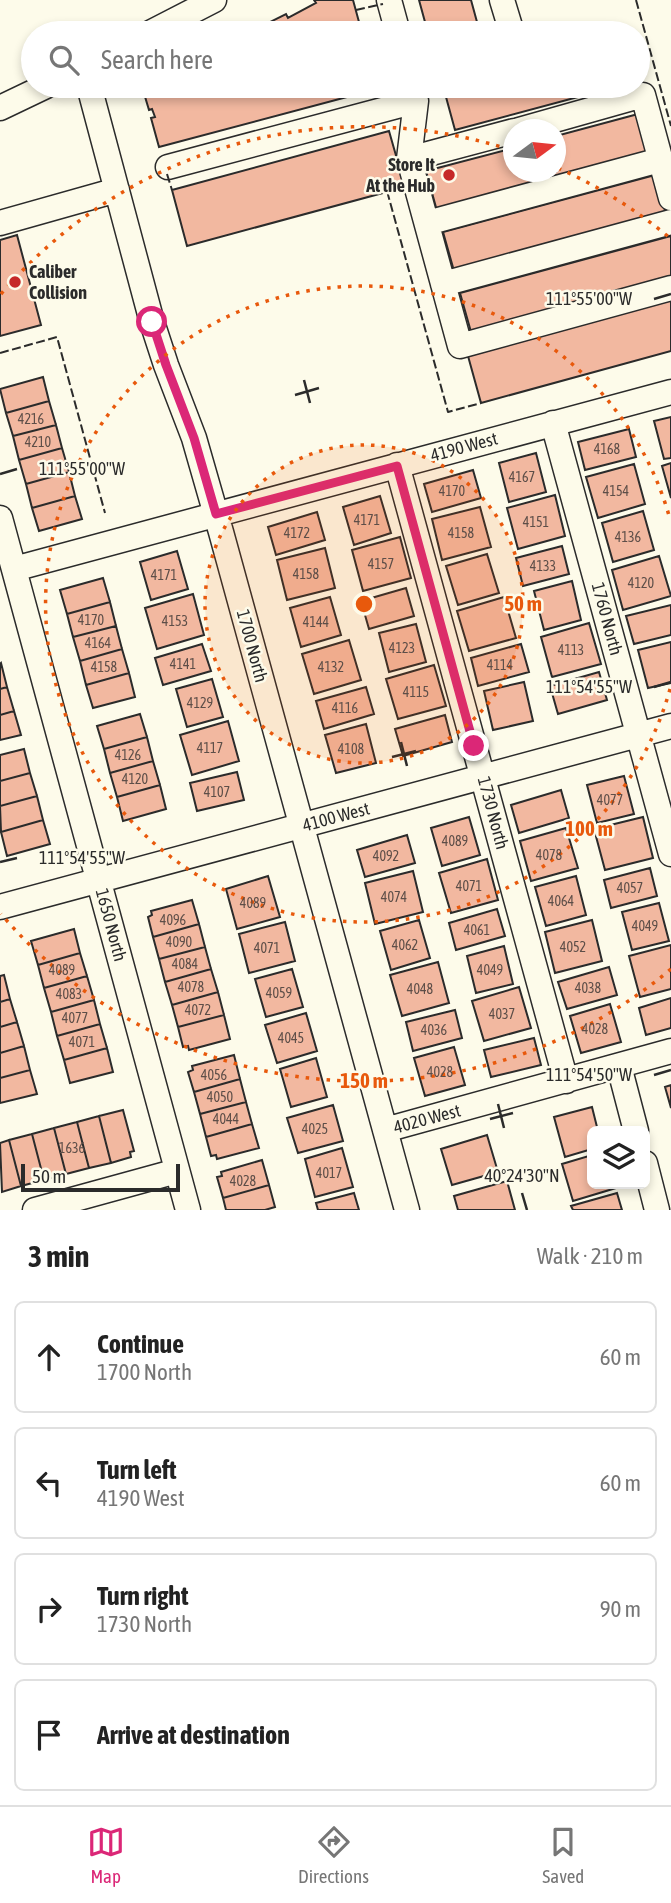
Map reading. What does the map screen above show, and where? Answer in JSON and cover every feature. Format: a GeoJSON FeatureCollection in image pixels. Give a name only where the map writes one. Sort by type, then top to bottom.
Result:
{"type":"FeatureCollection","features":[{"type":"Feature","properties":{"kind":"street"},"geometry":{"type":"LineString","coordinates":[[174,21],[215,0]]}},
{"type":"Feature","properties":{"kind":"street"},"geometry":{"type":"LineString","coordinates":[[389,0],[395,21]]}},
{"type":"Feature","properties":{"kind":"street"},"geometry":{"type":"LineString","coordinates":[[502,0],[508,21]]}},
{"type":"Feature","properties":{"kind":"street"},"geometry":{"type":"LineString","coordinates":[[0,108],[21,98]]}},
{"type":"Feature","properties":{"kind":"street","name":"1700 North"},"geometry":{"type":"LineString","coordinates":[[92,98],[155,333],[194,438],[216,514],[407,1210]]}},
{"type":"Feature","properties":{"kind":"street"},"geometry":{"type":"LineString","coordinates":[[168,167],[397,98]]}},
{"type":"Feature","properties":{"kind":"street"},"geometry":{"type":"LineString","coordinates":[[414,98],[410,159],[460,346],[671,288]]}},
{"type":"Feature","properties":{"kind":"street"},"geometry":{"type":"LineString","coordinates":[[559,119],[636,98]]}},
{"type":"Feature","properties":{"kind":"street"},"geometry":{"type":"LineString","coordinates":[[644,98],[671,198]]}},
{"type":"Feature","properties":{"kind":"street"},"geometry":{"type":"LineString","coordinates":[[410,159],[503,134]]}},
{"type":"Feature","properties":{"kind":"street"},"geometry":{"type":"LineString","coordinates":[[427,223],[660,160]]}},
{"type":"Feature","properties":{"kind":"street"},"geometry":{"type":"LineString","coordinates":[[0,223],[117,190]]}},
{"type":"Feature","properties":{"kind":"street"},"geometry":{"type":"LineString","coordinates":[[443,285],[671,222]]}},
{"type":"Feature","properties":{"kind":"street","name":"4190 West"},"geometry":{"type":"LineString","coordinates":[[14,569],[671,391]]}},
{"type":"Feature","properties":{"kind":"street","name":"1760 North"},"geometry":{"type":"LineString","coordinates":[[553,423],[671,854]]}},
{"type":"Feature","properties":{"kind":"street","name":"1730 North"},"geometry":{"type":"LineString","coordinates":[[397,466],[566,1080]]}},
{"type":"Feature","properties":{"kind":"street","name":"1650 North"},"geometry":{"type":"LineString","coordinates":[[0,519],[188,1210]]}},
{"type":"Feature","properties":{"kind":"street","name":"4100 West"},"geometry":{"type":"LineString","coordinates":[[0,907],[671,726]]}},
{"type":"Feature","properties":{"kind":"street","name":"4020 West"},"geometry":{"type":"LineString","coordinates":[[385,1130],[671,1051]]}},
{"type":"Feature","properties":{"kind":"street"},"geometry":{"type":"LineString","coordinates":[[619,1066],[635,1126]]}},
{"type":"Feature","properties":{"kind":"street"},"geometry":{"type":"LineString","coordinates":[[34,1210],[177,1171]]}},
{"type":"Feature","properties":{"kind":"street"},"geometry":{"type":"LineString","coordinates":[[650,1183],[657,1210]]}},
{"type":"Feature","properties":{"kind":"building"},"geometry":{"type":"Polygon","coordinates":[[[314,0],[353,0],[359,21],[272,21],[286,14],[288,18],[316,3],[314,0]]]}},
{"type":"Feature","properties":{"kind":"building"},"geometry":{"type":"Polygon","coordinates":[[[419,0],[471,0],[477,21],[425,21],[419,0]]]}},
{"type":"Feature","properties":{"kind":"building"},"geometry":{"type":"Polygon","coordinates":[[[145,98],[343,98],[159,147],[151,118],[155,117],[152,109],[149,110],[145,98]]]}},
{"type":"Feature","properties":{"kind":"building"},"geometry":{"type":"Polygon","coordinates":[[[446,98],[574,98],[455,130],[446,98]]]}},
{"type":"Feature","properties":{"kind":"building"},"geometry":{"type":"Polygon","coordinates":[[[638,114],[649,153],[566,176],[566,133],[638,114]]]}},
{"type":"Feature","properties":{"kind":"building"},"geometry":{"type":"Polygon","coordinates":[[[389,131],[405,187],[187,246],[172,190],[389,131]]]}},
{"type":"Feature","properties":{"kind":"building"},"geometry":{"type":"Polygon","coordinates":[[[503,151],[503,182],[543,182],[437,211],[426,171],[503,151]]]}},
{"type":"Feature","properties":{"kind":"building"},"geometry":{"type":"Polygon","coordinates":[[[655,175],[666,214],[454,271],[443,232],[655,175]]]}},
{"type":"Feature","properties":{"kind":"building","name":"Caliber Collision"},"geometry":{"type":"Polygon","coordinates":[[[17,235],[41,325],[0,336],[0,240],[17,235]]]}},
{"type":"Feature","properties":{"kind":"building"},"geometry":{"type":"Polygon","coordinates":[[[671,236],[671,277],[471,332],[460,293],[671,236]]]}},
{"type":"Feature","properties":{"kind":"building"},"geometry":{"type":"Polygon","coordinates":[[[671,300],[671,351],[481,403],[468,356],[671,300]]]}},
{"type":"Feature","properties":{"kind":"building"},"geometry":{"type":"Polygon","coordinates":[[[43,377],[49,401],[6,413],[0,389],[43,377]]]}},
{"type":"Feature","properties":{"kind":"building"},"geometry":{"type":"Polygon","coordinates":[[[49,401],[56,425],[13,436],[6,413],[49,401]]]}},
{"type":"Feature","properties":{"kind":"building"},"geometry":{"type":"Polygon","coordinates":[[[671,417],[671,458],[664,459],[654,421],[671,417]]]}},
{"type":"Feature","properties":{"kind":"building"},"geometry":{"type":"Polygon","coordinates":[[[56,425],[62,448],[19,460],[13,436],[56,425]]]}},
{"type":"Feature","properties":{"kind":"building"},"geometry":{"type":"Polygon","coordinates":[[[629,429],[636,457],[585,470],[578,442],[629,429]]]}},
{"type":"Feature","properties":{"kind":"building"},"geometry":{"type":"Polygon","coordinates":[[[62,448],[69,472],[26,484],[19,460],[62,448]]]}},
{"type":"Feature","properties":{"kind":"building"},"geometry":{"type":"Polygon","coordinates":[[[536,453],[546,492],[509,502],[499,463],[536,453]]]}},
{"type":"Feature","properties":{"kind":"building"},"geometry":{"type":"Polygon","coordinates":[[[671,463],[671,498],[662,466],[671,463]]]}},
{"type":"Feature","properties":{"kind":"building"},"geometry":{"type":"Polygon","coordinates":[[[634,464],[645,504],[598,518],[586,477],[634,464]]]}},
{"type":"Feature","properties":{"kind":"building"},"geometry":{"type":"Polygon","coordinates":[[[473,470],[481,498],[432,512],[424,484],[473,470]]]}},
{"type":"Feature","properties":{"kind":"building"},"geometry":{"type":"Polygon","coordinates":[[[69,472],[75,496],[32,508],[26,484],[69,472]]]}},
{"type":"Feature","properties":{"kind":"building"},"geometry":{"type":"Polygon","coordinates":[[[555,495],[565,536],[518,549],[507,508],[555,495]]]}},
{"type":"Feature","properties":{"kind":"building"},"geometry":{"type":"Polygon","coordinates":[[[75,496],[82,519],[39,531],[32,508],[75,496]]]}},
{"type":"Feature","properties":{"kind":"building"},"geometry":{"type":"Polygon","coordinates":[[[380,496],[391,533],[354,545],[343,507],[380,496]]]}},
{"type":"Feature","properties":{"kind":"building"},"geometry":{"type":"Polygon","coordinates":[[[480,507],[491,547],[442,560],[432,519],[480,507]]]}},
{"type":"Feature","properties":{"kind":"building"},"geometry":{"type":"Polygon","coordinates":[[[643,511],[654,550],[613,562],[602,523],[643,511]]]}},
{"type":"Feature","properties":{"kind":"building"},"geometry":{"type":"Polygon","coordinates":[[[317,512],[325,540],[276,555],[268,527],[317,512]]]}},
{"type":"Feature","properties":{"kind":"building"},"geometry":{"type":"Polygon","coordinates":[[[400,537],[411,578],[363,591],[352,550],[400,537]]]}},
{"type":"Feature","properties":{"kind":"building"},"geometry":{"type":"Polygon","coordinates":[[[562,546],[569,574],[523,586],[516,558],[562,546]]]}},
{"type":"Feature","properties":{"kind":"building"},"geometry":{"type":"Polygon","coordinates":[[[325,548],[335,588],[287,600],[277,560],[325,548]]]}},
{"type":"Feature","properties":{"kind":"building"},"geometry":{"type":"Polygon","coordinates":[[[177,551],[188,589],[151,600],[140,562],[177,551]]]}},
{"type":"Feature","properties":{"kind":"building"},"geometry":{"type":"Polygon","coordinates":[[[487,554],[499,593],[458,605],[446,566],[487,554]]]}},
{"type":"Feature","properties":{"kind":"building"},"geometry":{"type":"Polygon","coordinates":[[[659,556],[671,596],[623,610],[612,570],[659,556]]]}},
{"type":"Feature","properties":{"kind":"building"},"geometry":{"type":"Polygon","coordinates":[[[103,578],[110,602],[67,614],[60,590],[103,578]]]}},
{"type":"Feature","properties":{"kind":"building"},"geometry":{"type":"Polygon","coordinates":[[[572,581],[581,620],[544,630],[534,591],[572,581]]]}},
{"type":"Feature","properties":{"kind":"building"},"geometry":{"type":"Polygon","coordinates":[[[406,588],[414,616],[369,629],[361,601],[406,588]]]}},
{"type":"Feature","properties":{"kind":"building"},"geometry":{"type":"Polygon","coordinates":[[[193,594],[204,635],[157,649],[145,608],[193,594]]]}},
{"type":"Feature","properties":{"kind":"building"},"geometry":{"type":"Polygon","coordinates":[[[330,597],[341,635],[301,647],[290,608],[330,597]]]}},
{"type":"Feature","properties":{"kind":"building"},"geometry":{"type":"Polygon","coordinates":[[[504,597],[516,638],[469,651],[457,611],[504,597]]]}},
{"type":"Feature","properties":{"kind":"building"},"geometry":{"type":"Polygon","coordinates":[[[110,602],[116,626],[73,637],[67,614],[110,602]]]}},
{"type":"Feature","properties":{"kind":"building"},"geometry":{"type":"Polygon","coordinates":[[[671,605],[671,635],[634,644],[626,616],[671,605]]]}},
{"type":"Feature","properties":{"kind":"building"},"geometry":{"type":"Polygon","coordinates":[[[589,623],[601,664],[552,677],[541,637],[589,623]]]}},
{"type":"Feature","properties":{"kind":"building"},"geometry":{"type":"Polygon","coordinates":[[[416,624],[426,662],[389,672],[379,633],[416,624]]]}},
{"type":"Feature","properties":{"kind":"building"},"geometry":{"type":"Polygon","coordinates":[[[116,626],[122,649],[80,661],[73,637],[116,626]]]}},
{"type":"Feature","properties":{"kind":"building"},"geometry":{"type":"Polygon","coordinates":[[[349,640],[361,680],[314,694],[302,654],[349,640]]]}},
{"type":"Feature","properties":{"kind":"building"},"geometry":{"type":"Polygon","coordinates":[[[671,642],[671,683],[648,688],[638,650],[671,642]]]}},
{"type":"Feature","properties":{"kind":"building"},"geometry":{"type":"Polygon","coordinates":[[[202,644],[211,671],[163,685],[155,658],[202,644]]]}},
{"type":"Feature","properties":{"kind":"building"},"geometry":{"type":"Polygon","coordinates":[[[521,644],[529,672],[478,686],[471,658],[521,644]]]}},
{"type":"Feature","properties":{"kind":"building"},"geometry":{"type":"Polygon","coordinates":[[[122,649],[129,673],[86,685],[80,661],[122,649]]]}},
{"type":"Feature","properties":{"kind":"building"},"geometry":{"type":"Polygon","coordinates":[[[0,664],[7,687],[0,689],[0,664]]]}},
{"type":"Feature","properties":{"kind":"building"},"geometry":{"type":"Polygon","coordinates":[[[434,665],[446,706],[398,719],[386,679],[434,665]]]}},
{"type":"Feature","properties":{"kind":"building"},"geometry":{"type":"Polygon","coordinates":[[[599,672],[607,700],[558,714],[550,686],[599,672]]]}},
{"type":"Feature","properties":{"kind":"building"},"geometry":{"type":"Polygon","coordinates":[[[129,673],[135,697],[93,708],[86,685],[129,673]]]}},
{"type":"Feature","properties":{"kind":"building"},"geometry":{"type":"Polygon","coordinates":[[[212,679],[223,717],[187,727],[176,689],[212,679]]]}},
{"type":"Feature","properties":{"kind":"building"},"geometry":{"type":"Polygon","coordinates":[[[524,682],[533,721],[493,730],[484,691],[524,682]]]}},
{"type":"Feature","properties":{"kind":"building"},"geometry":{"type":"Polygon","coordinates":[[[7,687],[14,711],[0,715],[0,689],[7,687]]]}},
{"type":"Feature","properties":{"kind":"building"},"geometry":{"type":"Polygon","coordinates":[[[366,687],[374,714],[324,729],[316,701],[366,687]]]}},
{"type":"Feature","properties":{"kind":"building"},"geometry":{"type":"Polygon","coordinates":[[[14,711],[21,735],[0,740],[0,715],[14,711]]]}},
{"type":"Feature","properties":{"kind":"building"},"geometry":{"type":"Polygon","coordinates":[[[140,714],[147,737],[104,749],[97,726],[140,714]]]}},
{"type":"Feature","properties":{"kind":"building"},"geometry":{"type":"Polygon","coordinates":[[[445,715],[452,742],[403,756],[395,729],[445,715]]]}},
{"type":"Feature","properties":{"kind":"building"},"geometry":{"type":"Polygon","coordinates":[[[228,721],[239,761],[192,775],[180,735],[228,721]]]}},
{"type":"Feature","properties":{"kind":"building"},"geometry":{"type":"Polygon","coordinates":[[[366,724],[376,763],[336,773],[325,735],[366,724]]]}},
{"type":"Feature","properties":{"kind":"building"},"geometry":{"type":"Polygon","coordinates":[[[147,737],[153,761],[110,773],[104,749],[147,737]]]}},
{"type":"Feature","properties":{"kind":"building"},"geometry":{"type":"Polygon","coordinates":[[[24,749],[30,773],[0,781],[0,755],[24,749]]]}},
{"type":"Feature","properties":{"kind":"building"},"geometry":{"type":"Polygon","coordinates":[[[153,761],[160,785],[117,797],[110,773],[153,761]]]}},
{"type":"Feature","properties":{"kind":"building"},"geometry":{"type":"Polygon","coordinates":[[[237,772],[244,800],[197,811],[190,783],[237,772]]]}},
{"type":"Feature","properties":{"kind":"building"},"geometry":{"type":"Polygon","coordinates":[[[30,773],[37,796],[0,806],[0,781],[30,773]]]}},
{"type":"Feature","properties":{"kind":"building"},"geometry":{"type":"Polygon","coordinates":[[[624,776],[634,814],[597,823],[587,785],[624,776]]]}},
{"type":"Feature","properties":{"kind":"building"},"geometry":{"type":"Polygon","coordinates":[[[160,785],[166,809],[123,821],[117,797],[160,785]]]}},
{"type":"Feature","properties":{"kind":"building"},"geometry":{"type":"Polygon","coordinates":[[[561,790],[569,818],[519,833],[511,805],[561,790]]]}},
{"type":"Feature","properties":{"kind":"building"},"geometry":{"type":"Polygon","coordinates":[[[37,796],[43,820],[1,832],[0,806],[37,796]]]}},
{"type":"Feature","properties":{"kind":"building"},"geometry":{"type":"Polygon","coordinates":[[[469,817],[480,855],[442,866],[431,828],[469,817]]]}},
{"type":"Feature","properties":{"kind":"building"},"geometry":{"type":"Polygon","coordinates":[[[643,817],[653,858],[605,870],[594,829],[643,817]]]}},
{"type":"Feature","properties":{"kind":"building"},"geometry":{"type":"Polygon","coordinates":[[[43,820],[50,844],[7,856],[1,832],[43,820]]]}},
{"type":"Feature","properties":{"kind":"building"},"geometry":{"type":"Polygon","coordinates":[[[566,828],[578,868],[531,881],[520,841],[566,828]]]}},
{"type":"Feature","properties":{"kind":"building"},"geometry":{"type":"Polygon","coordinates":[[[407,835],[415,863],[365,877],[357,850],[407,835]]]}},
{"type":"Feature","properties":{"kind":"building"},"geometry":{"type":"Polygon","coordinates":[[[487,859],[498,900],[451,913],[439,873],[487,859]]]}},
{"type":"Feature","properties":{"kind":"building"},"geometry":{"type":"Polygon","coordinates":[[[650,868],[657,896],[611,908],[604,880],[650,868]]]}},
{"type":"Feature","properties":{"kind":"building"},"geometry":{"type":"Polygon","coordinates":[[[413,871],[423,912],[375,924],[365,883],[413,871]]]}},
{"type":"Feature","properties":{"kind":"building"},"geometry":{"type":"Polygon","coordinates":[[[268,876],[280,917],[237,929],[226,889],[268,876]]]}},
{"type":"Feature","properties":{"kind":"building"},"geometry":{"type":"Polygon","coordinates":[[[576,876],[586,915],[546,926],[535,887],[576,876]]]}},
{"type":"Feature","properties":{"kind":"building"},"geometry":{"type":"Polygon","coordinates":[[[192,900],[199,924],[153,937],[148,917],[152,915],[151,911],[192,900]]]}},
{"type":"Feature","properties":{"kind":"building"},"geometry":{"type":"Polygon","coordinates":[[[659,903],[669,941],[632,950],[622,912],[659,903]]]}},
{"type":"Feature","properties":{"kind":"building"},"geometry":{"type":"Polygon","coordinates":[[[497,909],[505,936],[456,950],[449,923],[497,909]]]}},
{"type":"Feature","properties":{"kind":"building"},"geometry":{"type":"Polygon","coordinates":[[[419,920],[430,958],[391,970],[380,931],[419,920]]]}},
{"type":"Feature","properties":{"kind":"building"},"geometry":{"type":"Polygon","coordinates":[[[592,920],[602,961],[555,973],[545,932],[592,920]]]}},
{"type":"Feature","properties":{"kind":"building"},"geometry":{"type":"Polygon","coordinates":[[[285,922],[295,961],[249,973],[239,934],[285,922]]]}},
{"type":"Feature","properties":{"kind":"building"},"geometry":{"type":"Polygon","coordinates":[[[199,924],[205,947],[159,959],[153,937],[199,924]]]}},
{"type":"Feature","properties":{"kind":"building"},"geometry":{"type":"Polygon","coordinates":[[[74,929],[80,953],[38,965],[31,941],[74,929]]]}},
{"type":"Feature","properties":{"kind":"building"},"geometry":{"type":"Polygon","coordinates":[[[671,945],[671,989],[640,997],[629,956],[671,945]]]}},
{"type":"Feature","properties":{"kind":"building"},"geometry":{"type":"Polygon","coordinates":[[[504,946],[513,984],[476,993],[467,956],[504,946]]]}},
{"type":"Feature","properties":{"kind":"building"},"geometry":{"type":"Polygon","coordinates":[[[205,947],[211,969],[165,982],[159,959],[205,947]]]}},
{"type":"Feature","properties":{"kind":"building"},"geometry":{"type":"Polygon","coordinates":[[[80,953],[87,976],[44,988],[38,965],[80,953]]]}},
{"type":"Feature","properties":{"kind":"building"},"geometry":{"type":"Polygon","coordinates":[[[438,962],[449,1003],[402,1016],[390,975],[438,962]]]}},
{"type":"Feature","properties":{"kind":"building"},"geometry":{"type":"Polygon","coordinates":[[[609,967],[617,995],[567,1009],[558,982],[609,967]]]}},
{"type":"Feature","properties":{"kind":"building"},"geometry":{"type":"Polygon","coordinates":[[[211,969],[218,992],[172,1005],[165,982],[211,969]]]}},
{"type":"Feature","properties":{"kind":"building"},"geometry":{"type":"Polygon","coordinates":[[[292,969],[303,1007],[266,1017],[255,979],[292,969]]]}},
{"type":"Feature","properties":{"kind":"building"},"geometry":{"type":"Polygon","coordinates":[[[4,975],[10,999],[0,1002],[0,976],[4,975]]]}},
{"type":"Feature","properties":{"kind":"building"},"geometry":{"type":"Polygon","coordinates":[[[87,976],[94,1000],[51,1012],[44,988],[87,976]]]}},
{"type":"Feature","properties":{"kind":"building"},"geometry":{"type":"Polygon","coordinates":[[[519,987],[531,1028],[484,1041],[472,1001],[519,987]]]}},
{"type":"Feature","properties":{"kind":"building"},"geometry":{"type":"Polygon","coordinates":[[[218,992],[224,1015],[178,1027],[172,1005],[218,992]]]}},
{"type":"Feature","properties":{"kind":"building"},"geometry":{"type":"Polygon","coordinates":[[[671,998],[671,1028],[646,1035],[639,1008],[671,998]]]}},
{"type":"Feature","properties":{"kind":"building"},"geometry":{"type":"Polygon","coordinates":[[[10,999],[17,1022],[0,1027],[0,1002],[10,999]]]}},
{"type":"Feature","properties":{"kind":"building"},"geometry":{"type":"Polygon","coordinates":[[[94,1000],[100,1024],[57,1036],[51,1012],[94,1000]]]}},
{"type":"Feature","properties":{"kind":"building"},"geometry":{"type":"Polygon","coordinates":[[[610,1004],[621,1042],[581,1053],[570,1016],[610,1004]]]}},
{"type":"Feature","properties":{"kind":"building"},"geometry":{"type":"Polygon","coordinates":[[[455,1010],[462,1038],[413,1051],[406,1022],[455,1010]]]}},
{"type":"Feature","properties":{"kind":"building"},"geometry":{"type":"Polygon","coordinates":[[[306,1013],[317,1051],[277,1063],[265,1025],[306,1013]]]}},
{"type":"Feature","properties":{"kind":"building"},"geometry":{"type":"Polygon","coordinates":[[[224,1015],[230,1039],[189,1050],[188,1046],[183,1047],[178,1027],[224,1015]]]}},
{"type":"Feature","properties":{"kind":"building"},"geometry":{"type":"Polygon","coordinates":[[[17,1022],[24,1046],[0,1053],[0,1027],[17,1022]]]}},
{"type":"Feature","properties":{"kind":"building"},"geometry":{"type":"Polygon","coordinates":[[[100,1024],[107,1048],[64,1060],[57,1036],[100,1024]]]}},
{"type":"Feature","properties":{"kind":"building"},"geometry":{"type":"Polygon","coordinates":[[[534,1038],[541,1065],[491,1077],[484,1050],[534,1038]]]}},
{"type":"Feature","properties":{"kind":"building"},"geometry":{"type":"Polygon","coordinates":[[[24,1046],[30,1070],[0,1078],[0,1053],[24,1046]]]}},
{"type":"Feature","properties":{"kind":"building"},"geometry":{"type":"Polygon","coordinates":[[[454,1047],[465,1085],[425,1096],[414,1058],[454,1047]]]}},
{"type":"Feature","properties":{"kind":"building"},"geometry":{"type":"Polygon","coordinates":[[[107,1048],[113,1072],[70,1083],[64,1060],[107,1048]]]}},
{"type":"Feature","properties":{"kind":"building"},"geometry":{"type":"Polygon","coordinates":[[[234,1055],[240,1079],[194,1092],[188,1072],[193,1070],[192,1066],[234,1055]]]}},
{"type":"Feature","properties":{"kind":"building"},"geometry":{"type":"Polygon","coordinates":[[[316,1058],[327,1097],[291,1107],[280,1069],[316,1058]]]}},
{"type":"Feature","properties":{"kind":"building"},"geometry":{"type":"Polygon","coordinates":[[[30,1070],[37,1094],[0,1103],[0,1078],[30,1070]]]}},
{"type":"Feature","properties":{"kind":"building"},"geometry":{"type":"Polygon","coordinates":[[[240,1079],[246,1102],[200,1114],[194,1092],[240,1079]]]}},
{"type":"Feature","properties":{"kind":"building"},"geometry":{"type":"Polygon","coordinates":[[[671,1085],[671,1108],[665,1087],[671,1085]]]}},
{"type":"Feature","properties":{"kind":"building"},"geometry":{"type":"Polygon","coordinates":[[[246,1102],[252,1124],[206,1137],[200,1114],[246,1102]]]}},
{"type":"Feature","properties":{"kind":"building"},"geometry":{"type":"Polygon","coordinates":[[[333,1105],[343,1141],[298,1153],[287,1118],[333,1105]]]}},
{"type":"Feature","properties":{"kind":"building"},"geometry":{"type":"Polygon","coordinates":[[[592,1107],[597,1126],[587,1126],[587,1150],[565,1157],[554,1117],[592,1107]]]}},
{"type":"Feature","properties":{"kind":"building"},"geometry":{"type":"Polygon","coordinates":[[[123,1110],[134,1151],[130,1152],[131,1157],[111,1163],[99,1116],[123,1110]]]}},
{"type":"Feature","properties":{"kind":"building"},"geometry":{"type":"Polygon","coordinates":[[[99,1116],[111,1163],[89,1168],[77,1122],[99,1116]]]}},
{"type":"Feature","properties":{"kind":"building"},"geometry":{"type":"Polygon","coordinates":[[[77,1122],[89,1168],[66,1174],[54,1128],[77,1122]]]}},
{"type":"Feature","properties":{"kind":"building"},"geometry":{"type":"Polygon","coordinates":[[[252,1124],[259,1148],[217,1159],[216,1155],[211,1156],[206,1137],[252,1124]]]}},
{"type":"Feature","properties":{"kind":"building"},"geometry":{"type":"Polygon","coordinates":[[[54,1128],[66,1174],[44,1180],[32,1134],[54,1128]]]}},
{"type":"Feature","properties":{"kind":"building"},"geometry":{"type":"Polygon","coordinates":[[[32,1134],[44,1180],[21,1186],[9,1140],[32,1134]]]}},
{"type":"Feature","properties":{"kind":"building"},"geometry":{"type":"Polygon","coordinates":[[[487,1135],[498,1172],[452,1185],[441,1149],[487,1135]]]}},
{"type":"Feature","properties":{"kind":"building"},"geometry":{"type":"Polygon","coordinates":[[[9,1140],[21,1186],[2,1192],[0,1143],[9,1140]]]}},
{"type":"Feature","properties":{"kind":"building"},"geometry":{"type":"Polygon","coordinates":[[[342,1148],[353,1187],[315,1197],[305,1159],[342,1148]]]}},
{"type":"Feature","properties":{"kind":"building"},"geometry":{"type":"Polygon","coordinates":[[[587,1156],[587,1189],[613,1189],[573,1201],[562,1164],[587,1156]]]}},
{"type":"Feature","properties":{"kind":"building"},"geometry":{"type":"Polygon","coordinates":[[[262,1160],[269,1185],[223,1198],[217,1177],[222,1176],[221,1172],[262,1160]]]}},
{"type":"Feature","properties":{"kind":"building"},"geometry":{"type":"Polygon","coordinates":[[[507,1181],[515,1210],[458,1210],[454,1196],[507,1181]]]}},
{"type":"Feature","properties":{"kind":"building"},"geometry":{"type":"Polygon","coordinates":[[[269,1185],[275,1207],[265,1210],[226,1210],[223,1198],[269,1185]]]}},
{"type":"Feature","properties":{"kind":"building"},"geometry":{"type":"Polygon","coordinates":[[[354,1193],[359,1210],[318,1210],[316,1203],[354,1193]]]}},
{"type":"Feature","properties":{"kind":"building"},"geometry":{"type":"Polygon","coordinates":[[[617,1193],[622,1210],[573,1210],[571,1206],[617,1193]]]}},
{"type":"Feature","properties":{"kind":"fence"},"geometry":{"type":"LineString","coordinates":[[636,0],[642,21]]}},
{"type":"Feature","properties":{"kind":"fence"},"geometry":{"type":"LineString","coordinates":[[356,10],[383,4]]}},
{"type":"Feature","properties":{"kind":"fence"},"geometry":{"type":"LineString","coordinates":[[650,50],[671,126]]}},
{"type":"Feature","properties":{"kind":"fence"},"geometry":{"type":"LineString","coordinates":[[167,174],[172,190]]}},
{"type":"Feature","properties":{"kind":"fence"},"geometry":{"type":"LineString","coordinates":[[387,191],[448,412],[481,403]]}},
{"type":"Feature","properties":{"kind":"fence"},"geometry":{"type":"LineString","coordinates":[[0,353],[57,337],[105,513]]}},
{"type":"Feature","properties":{"kind":"place","name":"Store It At the Hub"},"geometry":{"type":"Point","coordinates":[449,175]}},
{"type":"Feature","properties":{"kind":"place","name":"Caliber Collision"},"geometry":{"type":"Point","coordinates":[15,282]}},
{"type":"Feature","properties":{"kind":"route"},"geometry":{"type":"LineString","coordinates":[[152,322],[194,438],[216,514],[397,466],[474,746]]}}]}
